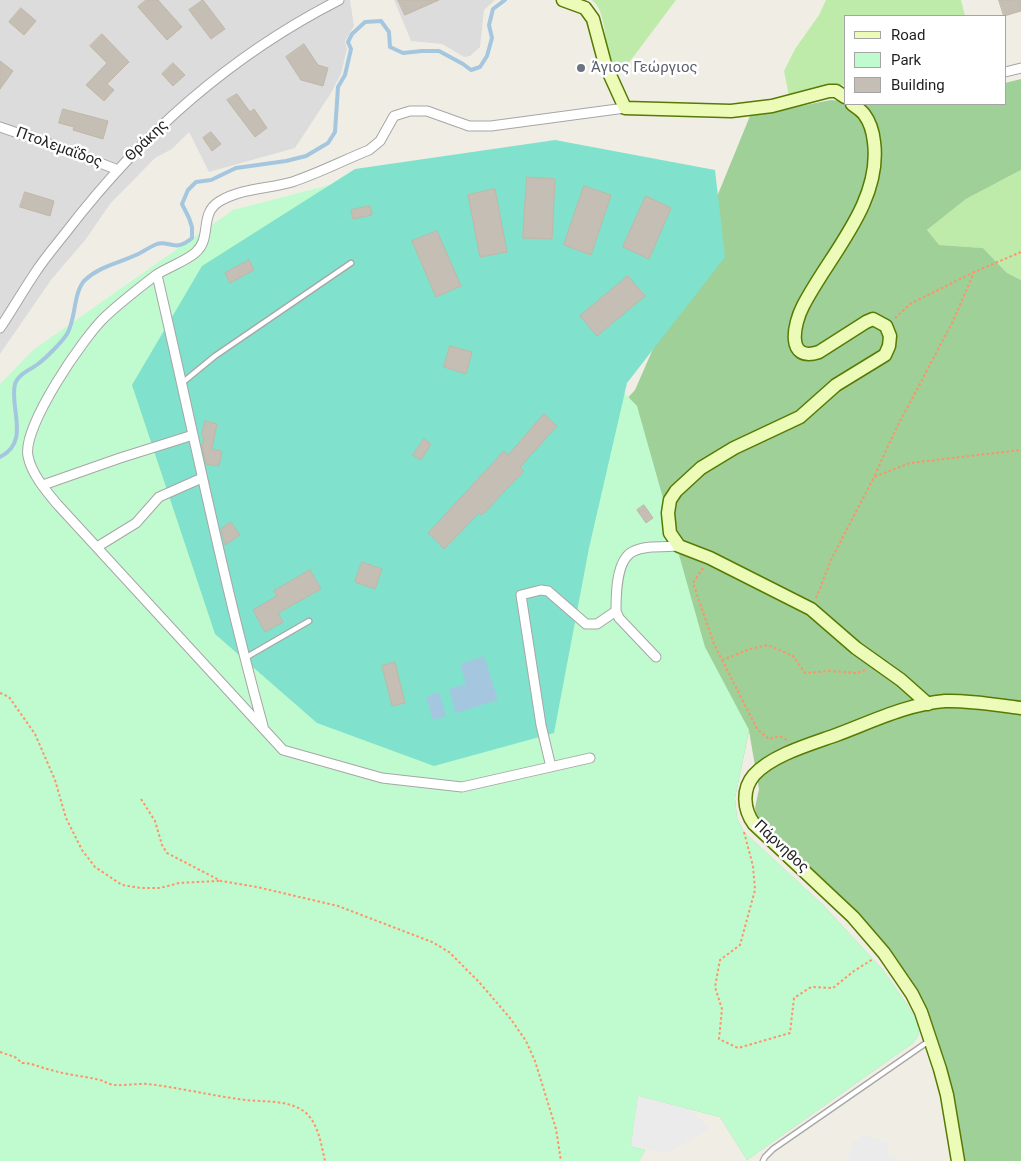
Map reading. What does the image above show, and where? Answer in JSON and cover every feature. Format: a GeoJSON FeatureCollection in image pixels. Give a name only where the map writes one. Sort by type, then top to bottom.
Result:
{"type":"FeatureCollection","features":[{"type":"Feature","properties":{"kind":"street","name":"Θράκης"},"geometry":{"type":"LineString","coordinates":[[0,328],[36,272],[89,202],[148,139],[213,81],[286,29],[339,0]]}},
{"type":"Feature","properties":{"kind":"street"},"geometry":{"type":"LineString","coordinates":[[563,0],[585,8],[593,19],[605,64],[625,108]]}},
{"type":"Feature","properties":{"kind":"street"},"geometry":{"type":"LineString","coordinates":[[1006,72],[1021,68]]}},
{"type":"Feature","properties":{"kind":"street"},"geometry":{"type":"LineString","coordinates":[[590,758],[462,787],[382,778],[284,750],[57,504],[31,465],[27,450],[33,429],[43,407],[66,368],[96,327],[105,317],[157,275],[194,254],[202,246],[209,210],[218,202],[235,193],[292,182],[369,150],[380,141],[394,116],[410,111],[427,111],[469,126],[490,126],[625,108],[731,111],[772,106],[829,91],[836,91],[844,96]]}},
{"type":"Feature","properties":{"kind":"street"},"geometry":{"type":"LineString","coordinates":[[679,546],[670,534],[668,513],[670,500],[676,491],[701,468],[734,448],[800,417],[836,385],[885,355],[889,346],[890,336],[886,326],[874,320],[866,322],[819,352],[810,354],[799,348],[794,336],[796,324],[803,306],[849,233],[872,182],[876,156],[873,134],[870,123],[864,114],[853,105]]}},
{"type":"Feature","properties":{"kind":"street","name":"Πτολεμαΐδος"},"geometry":{"type":"LineString","coordinates":[[0,127],[118,170]]}},
{"type":"Feature","properties":{"kind":"street"},"geometry":{"type":"LineString","coordinates":[[157,275],[244,658],[264,729]]}},
{"type":"Feature","properties":{"kind":"street"},"geometry":{"type":"LineString","coordinates":[[43,485],[193,435]]}},
{"type":"Feature","properties":{"kind":"street"},"geometry":{"type":"LineString","coordinates":[[97,547],[136,523],[159,497],[202,478]]}},
{"type":"Feature","properties":{"kind":"street"},"geometry":{"type":"LineString","coordinates":[[656,657],[619,618],[616,611],[621,564],[631,552],[679,546],[710,558],[811,609],[856,648],[901,680],[928,704]]}},
{"type":"Feature","properties":{"kind":"street"},"geometry":{"type":"LineString","coordinates":[[551,767],[541,724],[522,595],[542,590],[548,591],[582,621],[591,625],[597,624],[616,611]]}},
{"type":"Feature","properties":{"kind":"street","name":"Πάρνηθος"},"geometry":{"type":"LineString","coordinates":[[958,1161],[947,1095],[921,1012],[912,994],[884,953],[853,917],[754,824],[749,817],[745,805],[746,793],[750,781],[764,767],[795,751],[890,714],[944,701],[961,701],[1021,708]]}},
{"type":"Feature","properties":{"kind":"lane"},"geometry":{"type":"LineString","coordinates":[[182,383],[214,356],[351,264]]}},
{"type":"Feature","properties":{"kind":"lane"},"geometry":{"type":"LineString","coordinates":[[244,658],[309,621]]}},
{"type":"Feature","properties":{"kind":"lane"},"geometry":{"type":"LineString","coordinates":[[763,1161],[773,1149],[930,1040]]}},
{"type":"Feature","properties":{"kind":"path"},"geometry":{"type":"LineString","coordinates":[[886,326],[910,304],[974,272],[1021,252]]}},
{"type":"Feature","properties":{"kind":"path"},"geometry":{"type":"LineString","coordinates":[[811,609],[831,560],[953,321],[974,272]]}},
{"type":"Feature","properties":{"kind":"path"},"geometry":{"type":"LineString","coordinates":[[874,477],[910,463],[1021,450]]}},
{"type":"Feature","properties":{"kind":"path"},"geometry":{"type":"LineString","coordinates":[[710,558],[693,583],[714,644],[757,729],[769,739],[779,736],[789,741],[795,751]]}},
{"type":"Feature","properties":{"kind":"path"},"geometry":{"type":"LineString","coordinates":[[722,660],[750,648],[768,645],[793,656],[805,673],[830,671],[857,673],[879,664]]}},
{"type":"Feature","properties":{"kind":"path"},"geometry":{"type":"LineString","coordinates":[[0,693],[9,697],[35,734],[55,780],[66,818],[82,850],[95,867],[122,885],[160,888],[180,883],[221,881],[257,887],[338,906],[432,942],[456,958],[510,1018],[526,1041],[535,1061],[556,1129],[561,1161]]}},
{"type":"Feature","properties":{"kind":"path"},"geometry":{"type":"LineString","coordinates":[[141,799],[155,821],[162,844],[167,853],[221,881]]}},
{"type":"Feature","properties":{"kind":"path"},"geometry":{"type":"LineString","coordinates":[[754,824],[747,826],[744,832],[753,866],[755,890],[740,945],[720,960],[715,987],[722,1009],[719,1040],[738,1048],[790,1033],[794,998],[811,987],[833,988],[854,971],[884,953]]}},
{"type":"Feature","properties":{"kind":"path"},"geometry":{"type":"LineString","coordinates":[[0,1052],[16,1057],[22,1063],[30,1063],[51,1070],[103,1080],[111,1085],[139,1083],[289,1105],[302,1110],[310,1117],[317,1132],[325,1161]]}},
{"type":"Feature","properties":{"kind":"shaded area"},"geometry":{"type":"Polygon","coordinates":[[[0,0],[350,0],[354,26],[345,41],[347,49],[341,74],[331,93],[295,148],[209,172],[189,132],[172,149],[155,158],[110,204],[86,239],[51,280],[0,354],[0,0]]]}},
{"type":"Feature","properties":{"kind":"shaded area"},"geometry":{"type":"Polygon","coordinates":[[[394,0],[495,0],[484,10],[480,47],[470,56],[464,57],[442,44],[411,41],[394,0]]]}},
{"type":"Feature","properties":{"kind":"shaded area"},"geometry":{"type":"Polygon","coordinates":[[[555,140],[715,170],[725,257],[627,383],[589,548],[554,733],[434,766],[317,723],[215,634],[132,385],[202,266],[355,169],[555,140]]]}},
{"type":"Feature","properties":{"kind":"shaded area"},"geometry":{"type":"Polygon","coordinates":[[[484,656],[498,700],[456,713],[449,689],[466,684],[460,664],[484,656]]]}},
{"type":"Feature","properties":{"kind":"shaded area"},"geometry":{"type":"Polygon","coordinates":[[[439,692],[446,716],[433,720],[426,697],[439,692]]]}},
{"type":"Feature","properties":{"kind":"shaded area"},"geometry":{"type":"Polygon","coordinates":[[[638,1096],[691,1110],[710,1129],[667,1153],[631,1146],[638,1096]]]}},
{"type":"Feature","properties":{"kind":"shaded area"},"geometry":{"type":"Polygon","coordinates":[[[862,1134],[890,1143],[887,1154],[899,1158],[898,1161],[847,1161],[854,1140],[859,1141],[862,1134]]]}},
{"type":"Feature","properties":{"kind":"green space"},"geometry":{"type":"Polygon","coordinates":[[[592,0],[676,0],[628,64],[617,75],[608,49],[599,9],[592,0]]]}},
{"type":"Feature","properties":{"kind":"green space"},"geometry":{"type":"Polygon","coordinates":[[[826,0],[961,0],[965,15],[844,15],[844,85],[789,96],[784,71],[795,49],[819,15],[826,0]]]}},
{"type":"Feature","properties":{"kind":"green space"},"geometry":{"type":"Polygon","coordinates":[[[1021,79],[1021,170],[966,199],[927,230],[939,245],[983,248],[1007,273],[1021,280],[1021,1161],[962,1161],[949,1087],[896,961],[757,822],[755,808],[759,789],[749,731],[735,798],[737,818],[744,832],[822,904],[883,970],[917,1022],[919,1034],[913,1043],[747,1160],[720,1117],[638,1096],[631,1146],[645,1150],[639,1161],[0,1161],[0,417],[513,522],[635,390],[680,287],[750,116],[831,100],[844,101],[844,105],[1006,105],[1006,83],[1021,79]]]}},
{"type":"Feature","properties":{"kind":"green space"},"geometry":{"type":"Polygon","coordinates":[[[406,165],[637,406],[705,647],[749,730],[735,798],[737,818],[744,832],[822,904],[883,970],[917,1022],[919,1034],[913,1043],[747,1160],[720,1117],[638,1096],[631,1146],[645,1150],[639,1161],[0,1161],[0,384],[33,350],[233,210],[406,165]]]}},
{"type":"Feature","properties":{"kind":"green space"},"geometry":{"type":"Polygon","coordinates":[[[1021,170],[1021,280],[1007,273],[983,248],[938,245],[927,230],[966,199],[1021,170]]]}},
{"type":"Feature","properties":{"kind":"building"},"geometry":{"type":"Polygon","coordinates":[[[146,0],[158,0],[182,27],[167,40],[138,7],[146,0]]]}},
{"type":"Feature","properties":{"kind":"building"},"geometry":{"type":"Polygon","coordinates":[[[203,0],[225,29],[211,39],[189,10],[203,0]]]}},
{"type":"Feature","properties":{"kind":"building"},"geometry":{"type":"Polygon","coordinates":[[[398,0],[439,0],[405,15],[398,0]]]}},
{"type":"Feature","properties":{"kind":"building"},"geometry":{"type":"Polygon","coordinates":[[[999,0],[1021,0],[1021,11],[1004,15],[999,0]]]}},
{"type":"Feature","properties":{"kind":"building"},"geometry":{"type":"Polygon","coordinates":[[[21,8],[36,21],[24,35],[9,22],[21,8]]]}},
{"type":"Feature","properties":{"kind":"building"},"geometry":{"type":"Polygon","coordinates":[[[102,34],[129,62],[107,84],[114,90],[104,101],[86,85],[107,63],[90,46],[102,34]]]}},
{"type":"Feature","properties":{"kind":"building"},"geometry":{"type":"Polygon","coordinates":[[[304,44],[318,65],[328,68],[323,86],[301,80],[286,57],[304,44]]]}},
{"type":"Feature","properties":{"kind":"building"},"geometry":{"type":"Polygon","coordinates":[[[0,61],[13,71],[0,89],[0,61]]]}},
{"type":"Feature","properties":{"kind":"building"},"geometry":{"type":"Polygon","coordinates":[[[173,63],[185,75],[173,86],[162,74],[173,63]]]}},
{"type":"Feature","properties":{"kind":"building"},"geometry":{"type":"Polygon","coordinates":[[[237,94],[250,112],[254,109],[267,128],[255,137],[227,100],[237,94]]]}},
{"type":"Feature","properties":{"kind":"building"},"geometry":{"type":"Polygon","coordinates":[[[63,109],[108,121],[103,139],[73,130],[74,127],[59,123],[63,109]]]}},
{"type":"Feature","properties":{"kind":"building"},"geometry":{"type":"Polygon","coordinates":[[[211,132],[221,144],[212,151],[203,138],[211,132]]]}},
{"type":"Feature","properties":{"kind":"building"},"geometry":{"type":"Polygon","coordinates":[[[527,177],[555,179],[552,239],[523,238],[527,177]]]}},
{"type":"Feature","properties":{"kind":"building"},"geometry":{"type":"Polygon","coordinates":[[[584,186],[611,195],[591,255],[564,245],[584,186]]]}},
{"type":"Feature","properties":{"kind":"building"},"geometry":{"type":"Polygon","coordinates":[[[495,189],[507,252],[480,257],[468,195],[495,189]]]}},
{"type":"Feature","properties":{"kind":"building"},"geometry":{"type":"Polygon","coordinates":[[[25,192],[54,201],[50,216],[20,207],[25,192]]]}},
{"type":"Feature","properties":{"kind":"building"},"geometry":{"type":"Polygon","coordinates":[[[646,196],[671,208],[649,259],[623,247],[646,196]]]}},
{"type":"Feature","properties":{"kind":"building"},"geometry":{"type":"Polygon","coordinates":[[[370,206],[372,215],[353,219],[351,210],[370,206]]]}},
{"type":"Feature","properties":{"kind":"building"},"geometry":{"type":"Polygon","coordinates":[[[437,231],[461,286],[436,297],[412,241],[437,231]]]}},
{"type":"Feature","properties":{"kind":"building"},"geometry":{"type":"Polygon","coordinates":[[[249,260],[254,270],[230,283],[225,273],[249,260]]]}},
{"type":"Feature","properties":{"kind":"building"},"geometry":{"type":"Polygon","coordinates":[[[628,276],[645,296],[597,336],[580,316],[628,276]]]}},
{"type":"Feature","properties":{"kind":"building"},"geometry":{"type":"Polygon","coordinates":[[[450,346],[472,352],[466,374],[444,367],[450,346]]]}},
{"type":"Feature","properties":{"kind":"building"},"geometry":{"type":"Polygon","coordinates":[[[544,414],[557,426],[520,467],[524,471],[482,515],[479,513],[444,549],[428,533],[504,451],[508,455],[544,414]]]}},
{"type":"Feature","properties":{"kind":"building"},"geometry":{"type":"Polygon","coordinates":[[[205,421],[217,424],[212,449],[222,451],[219,466],[206,464],[202,447],[205,421]]]}},
{"type":"Feature","properties":{"kind":"building"},"geometry":{"type":"Polygon","coordinates":[[[424,439],[431,444],[421,460],[413,455],[424,439]]]}},
{"type":"Feature","properties":{"kind":"building"},"geometry":{"type":"Polygon","coordinates":[[[644,505],[653,518],[646,523],[637,510],[644,505]]]}},
{"type":"Feature","properties":{"kind":"building"},"geometry":{"type":"Polygon","coordinates":[[[231,522],[240,535],[225,545],[221,529],[231,522]]]}},
{"type":"Feature","properties":{"kind":"building"},"geometry":{"type":"Polygon","coordinates":[[[362,562],[382,569],[375,589],[355,582],[362,562]]]}},
{"type":"Feature","properties":{"kind":"building"},"geometry":{"type":"Polygon","coordinates":[[[310,570],[321,589],[278,613],[283,622],[265,632],[253,610],[277,596],[274,591],[310,570]]]}},
{"type":"Feature","properties":{"kind":"building"},"geometry":{"type":"Polygon","coordinates":[[[395,662],[405,703],[392,706],[382,666],[395,662]]]}},
{"type":"Feature","properties":{"kind":"waterway"},"geometry":{"type":"LineString","coordinates":[[0,457],[9,451],[15,443],[17,433],[14,403],[15,384],[21,375],[45,358],[67,334],[72,321],[78,292],[85,280],[103,268],[136,255],[157,244],[181,245],[192,238],[192,227],[182,204],[188,190],[196,182],[211,180],[236,168],[286,161],[306,156],[328,143],[335,132],[338,87],[345,75],[351,49],[348,42],[352,34],[365,22],[381,21],[389,32],[390,47],[403,53],[439,51],[471,70],[480,67],[487,56],[492,38],[489,25],[493,9],[505,0]]}},
{"type":"Feature","properties":{"kind":"place","name":"Άγιος Γεώργιος"},"geometry":{"type":"Point","coordinates":[581,68]}}]}
